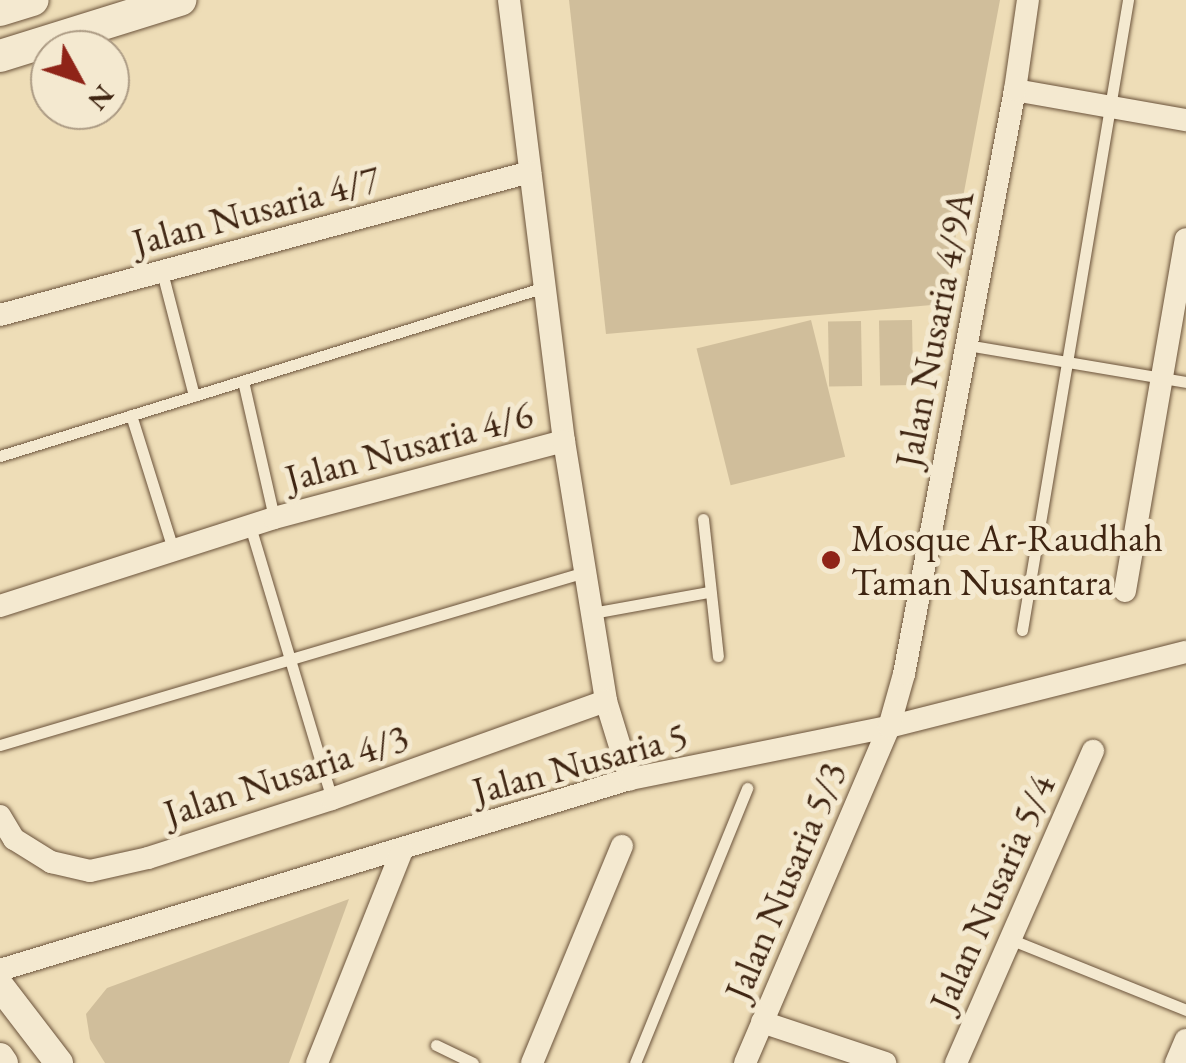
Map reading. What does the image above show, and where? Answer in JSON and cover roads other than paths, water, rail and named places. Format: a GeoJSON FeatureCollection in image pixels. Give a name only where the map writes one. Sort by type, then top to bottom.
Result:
{"type":"FeatureCollection","features":[{"type":"Feature","properties":{"kind":"main road"},"geometry":{"type":"LineString","coordinates":[[0,10],[32,0]]}},
{"type":"Feature","properties":{"kind":"main road"},"geometry":{"type":"LineString","coordinates":[[0,56],[180,0]]}},
{"type":"Feature","properties":{"kind":"street","name":"Jalan Nusaria 4/9A"},"geometry":{"type":"LineString","coordinates":[[888,727],[904,674],[1015,90],[1028,0]]}},
{"type":"Feature","properties":{"kind":"street"},"geometry":{"type":"LineString","coordinates":[[508,2],[564,441]]}},
{"type":"Feature","properties":{"kind":"street"},"geometry":{"type":"LineString","coordinates":[[1015,90],[1186,120]]}},
{"type":"Feature","properties":{"kind":"street","name":"Jalan Nusaria 4/7"},"geometry":{"type":"LineString","coordinates":[[0,315],[530,172]]}},
{"type":"Feature","properties":{"kind":"street"},"geometry":{"type":"LineString","coordinates":[[1125,591],[1174,380],[1186,239]]}},
{"type":"Feature","properties":{"kind":"street","name":"Jalan Nusaria 4/6"},"geometry":{"type":"LineString","coordinates":[[0,606],[274,518],[564,441],[606,701],[630,779]]}},
{"type":"Feature","properties":{"kind":"street","name":"Jalan Nusaria 5"},"geometry":{"type":"LineString","coordinates":[[0,970],[630,779],[888,727],[1186,652]]}},
{"type":"Feature","properties":{"kind":"street","name":"Jalan Nusaria 4/3"},"geometry":{"type":"LineString","coordinates":[[0,816],[14,839],[51,862],[90,871],[148,858],[332,800],[606,701]]}},
{"type":"Feature","properties":{"kind":"street","name":"Jalan Nusaria 5/3"},"geometry":{"type":"LineString","coordinates":[[745,1063],[888,727]]}},
{"type":"Feature","properties":{"kind":"street","name":"Jalan Nusaria 5/4"},"geometry":{"type":"LineString","coordinates":[[956,1063],[1093,750]]}},
{"type":"Feature","properties":{"kind":"street"},"geometry":{"type":"LineString","coordinates":[[532,1063],[622,846]]}},
{"type":"Feature","properties":{"kind":"street"},"geometry":{"type":"LineString","coordinates":[[316,1063],[402,850]]}},
{"type":"Feature","properties":{"kind":"street"},"geometry":{"type":"LineString","coordinates":[[0,986],[59,1063]]}},
{"type":"Feature","properties":{"kind":"street"},"geometry":{"type":"LineString","coordinates":[[762,1022],[856,1058],[885,1063]]}},
{"type":"Feature","properties":{"kind":"street"},"geometry":{"type":"LineString","coordinates":[[1176,1063],[1186,1040]]}},
{"type":"Feature","properties":{"kind":"lane"},"geometry":{"type":"LineString","coordinates":[[1022,630],[1128,0]]}},
{"type":"Feature","properties":{"kind":"lane"},"geometry":{"type":"LineString","coordinates":[[162,272],[194,396]]}},
{"type":"Feature","properties":{"kind":"lane"},"geometry":{"type":"LineString","coordinates":[[0,456],[544,287]]}},
{"type":"Feature","properties":{"kind":"lane"},"geometry":{"type":"LineString","coordinates":[[966,345],[1174,380]]}},
{"type":"Feature","properties":{"kind":"lane"},"geometry":{"type":"LineString","coordinates":[[243,380],[274,518]]}},
{"type":"Feature","properties":{"kind":"lane"},"geometry":{"type":"LineString","coordinates":[[131,416],[172,549]]}},
{"type":"Feature","properties":{"kind":"lane"},"geometry":{"type":"LineString","coordinates":[[702,520],[718,656]]}},
{"type":"Feature","properties":{"kind":"lane"},"geometry":{"type":"LineString","coordinates":[[250,526],[332,800]]}},
{"type":"Feature","properties":{"kind":"lane"},"geometry":{"type":"LineString","coordinates":[[0,745],[585,572]]}},
{"type":"Feature","properties":{"kind":"lane"},"geometry":{"type":"LineString","coordinates":[[592,613],[709,592]]}},
{"type":"Feature","properties":{"kind":"lane"},"geometry":{"type":"LineString","coordinates":[[635,1063],[748,788]]}},
{"type":"Feature","properties":{"kind":"lane"},"geometry":{"type":"LineString","coordinates":[[1012,940],[1186,1010]]}},
{"type":"Feature","properties":{"kind":"lane"},"geometry":{"type":"LineString","coordinates":[[436,1046],[474,1063]]}},
{"type":"Feature","properties":{"kind":"place","name":"Mosque Ar-Raudhah Taman Nusantara"},"geometry":{"type":"Point","coordinates":[831,560]}}]}
